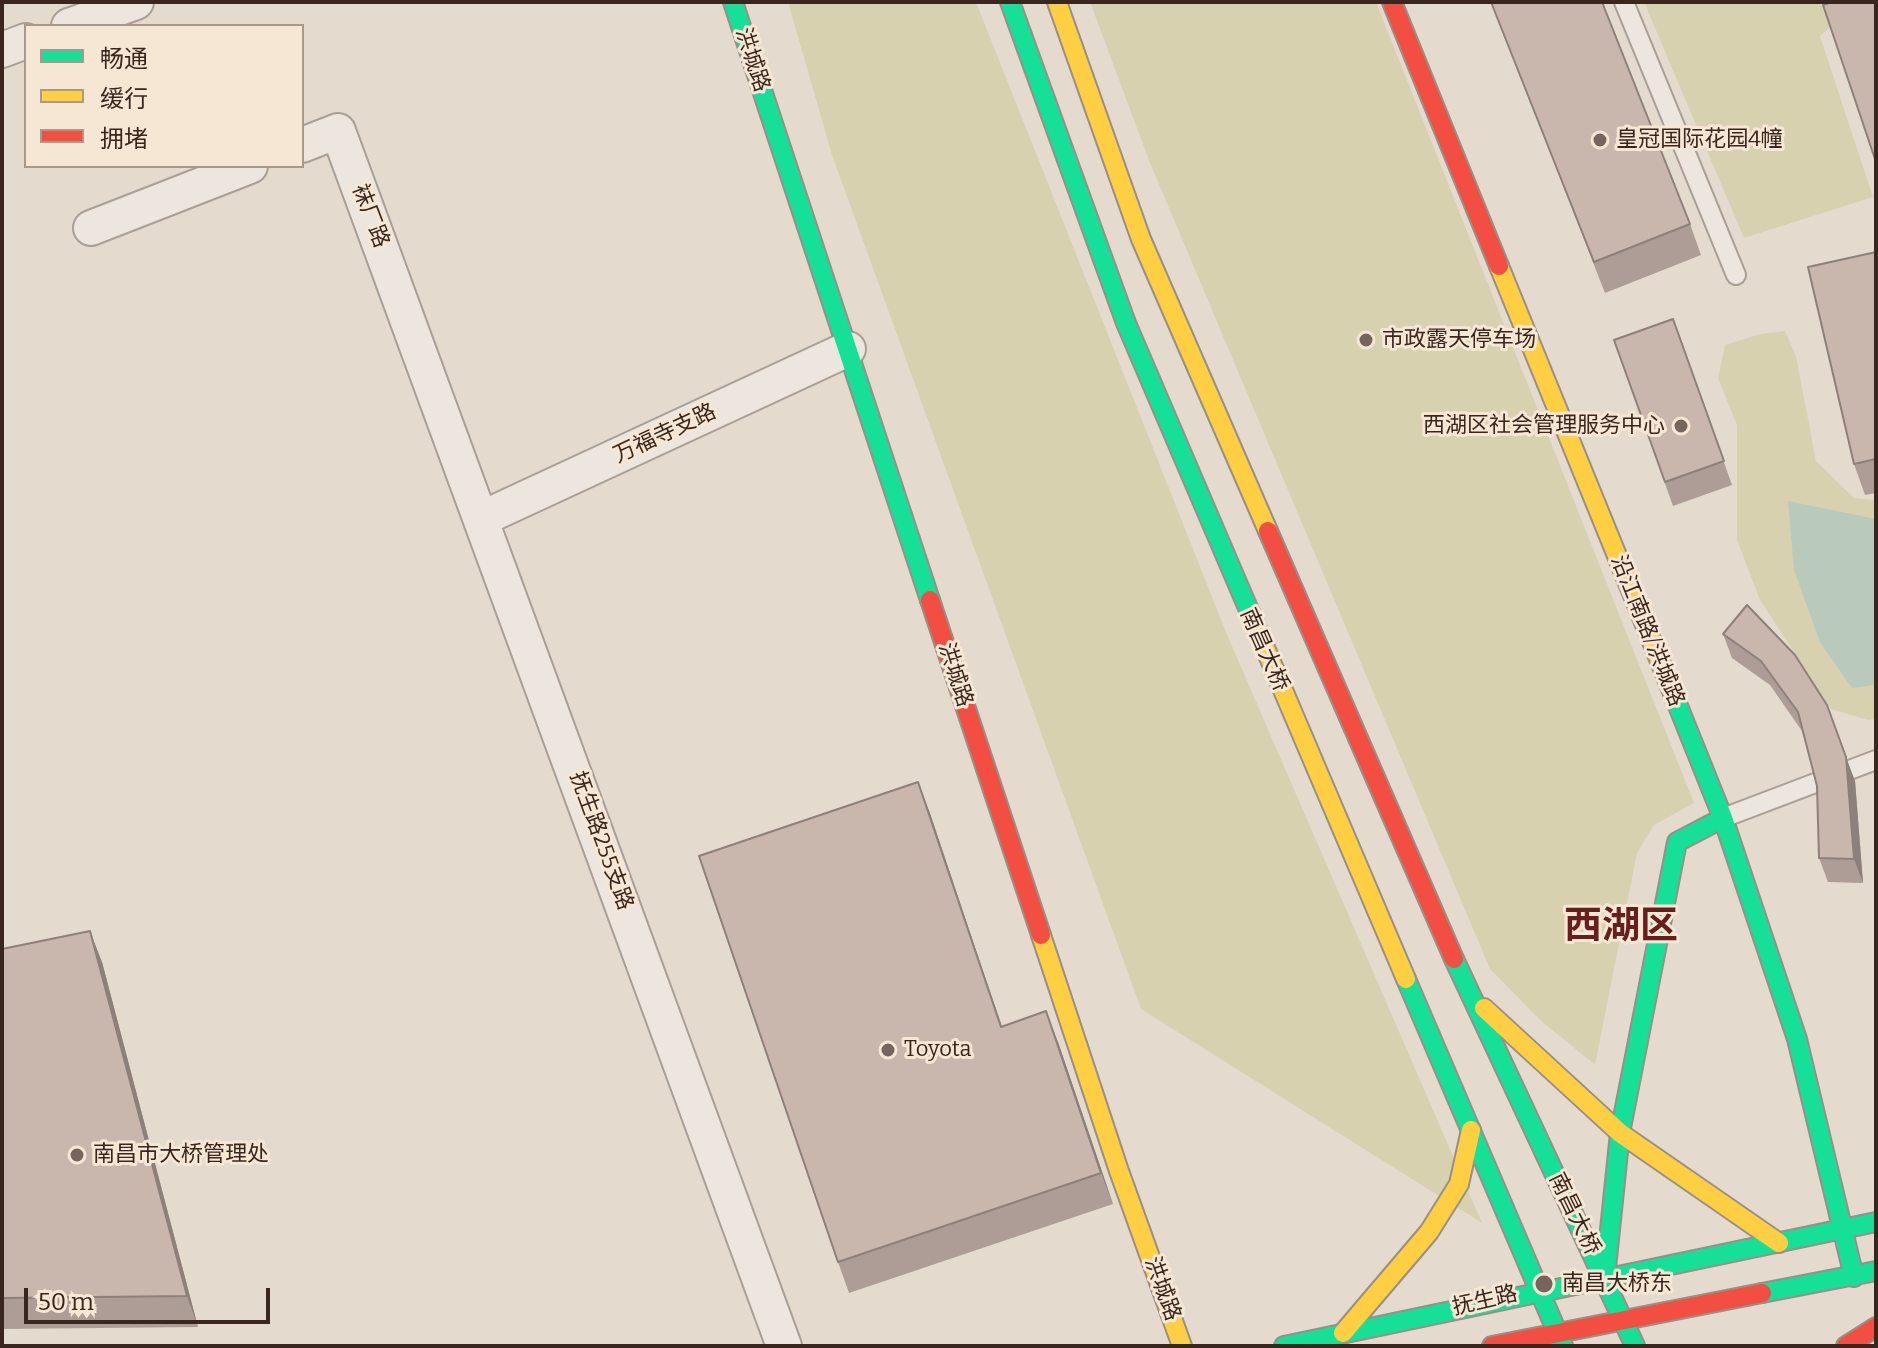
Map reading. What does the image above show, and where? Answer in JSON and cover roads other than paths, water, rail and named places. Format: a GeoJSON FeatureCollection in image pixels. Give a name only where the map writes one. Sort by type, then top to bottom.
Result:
{"type":"FeatureCollection","features":[{"type":"Feature","properties":{"kind":"main road","name":"洪城路"},"geometry":{"type":"LineString","coordinates":[[733,2],[1119,1171],[1182,1346]]}},
{"type":"Feature","properties":{"kind":"main road","name":"南昌大桥"},"geometry":{"type":"LineString","coordinates":[[1010,2],[1126,323],[1538,1290]]}},
{"type":"Feature","properties":{"kind":"main road","name":"南昌大桥"},"geometry":{"type":"LineString","coordinates":[[1057,2],[1141,239],[1469,994],[1605,1278]]}},
{"type":"Feature","properties":{"kind":"main road","name":"沿江南路/洪城路"},"geometry":{"type":"LineString","coordinates":[[1392,2],[1723,818],[1797,1039],[1854,1277]]}},
{"type":"Feature","properties":{"kind":"main road"},"geometry":{"type":"LineString","coordinates":[[1635,1346],[1605,1278],[1620,1133],[1677,842],[1723,818]]}},
{"type":"Feature","properties":{"kind":"main road"},"geometry":{"type":"LineString","coordinates":[[1469,994],[1620,1133],[1779,1243]]}},
{"type":"Feature","properties":{"kind":"main road"},"geometry":{"type":"LineString","coordinates":[[1343,1333],[1429,1232],[1459,1184],[1471,1130]]}},
{"type":"Feature","properties":{"kind":"main road","name":"抚生路"},"geometry":{"type":"LineString","coordinates":[[1284,1346],[1538,1290],[1876,1222]]}},
{"type":"Feature","properties":{"kind":"main road","name":"抚生路"},"geometry":{"type":"LineString","coordinates":[[1492,1346],[1560,1339],[1623,1320],[1876,1271]]}},
{"type":"Feature","properties":{"kind":"main road"},"geometry":{"type":"LineString","coordinates":[[1538,1290],[1560,1339]]}},
{"type":"Feature","properties":{"kind":"main road"},"geometry":{"type":"LineString","coordinates":[[1846,1346],[1876,1327]]}},
{"type":"Feature","properties":{"kind":"street"},"geometry":{"type":"LineString","coordinates":[[75,24],[136,2]]}},
{"type":"Feature","properties":{"kind":"street"},"geometry":{"type":"LineString","coordinates":[[2,50],[24,42]]}},
{"type":"Feature","properties":{"kind":"street","name":"袜厂路"},"geometry":{"type":"LineString","coordinates":[[304,144],[338,131],[416,337]]}},
{"type":"Feature","properties":{"kind":"street"},"geometry":{"type":"LineString","coordinates":[[91,228],[245,168]]}},
{"type":"Feature","properties":{"kind":"street","name":"抚生路255支路"},"geometry":{"type":"LineString","coordinates":[[416,337],[784,1346]]}},
{"type":"Feature","properties":{"kind":"street","name":"万福寺支路"},"geometry":{"type":"LineString","coordinates":[[483,518],[848,349]]}},
{"type":"Feature","properties":{"kind":"lane"},"geometry":{"type":"LineString","coordinates":[[1624,2],[1736,275]]}},
{"type":"Feature","properties":{"kind":"lane"},"geometry":{"type":"LineString","coordinates":[[1723,818],[1876,760]]}},
{"type":"Feature","properties":{"kind":"place","name":"皇冠国际花园4幢"},"geometry":{"type":"Point","coordinates":[1600,140]}},
{"type":"Feature","properties":{"kind":"place","name":"市政露天停车场"},"geometry":{"type":"Point","coordinates":[1366,340]}},
{"type":"Feature","properties":{"kind":"place","name":"西湖区社会管理服务中心"},"geometry":{"type":"Point","coordinates":[1681,426]}},
{"type":"Feature","properties":{"kind":"place","name":"Toyota"},"geometry":{"type":"Point","coordinates":[888,1050]}},
{"type":"Feature","properties":{"kind":"place","name":"南昌市大桥管理处"},"geometry":{"type":"Point","coordinates":[77,1155]}},
{"type":"Feature","properties":{"kind":"place","name":"南昌大桥东"},"geometry":{"type":"Point","coordinates":[1544,1284]}},
{"type":"Feature","properties":{"kind":"district","name":"西湖区"},"geometry":{"type":"Point","coordinates":[1621,927]}}]}
